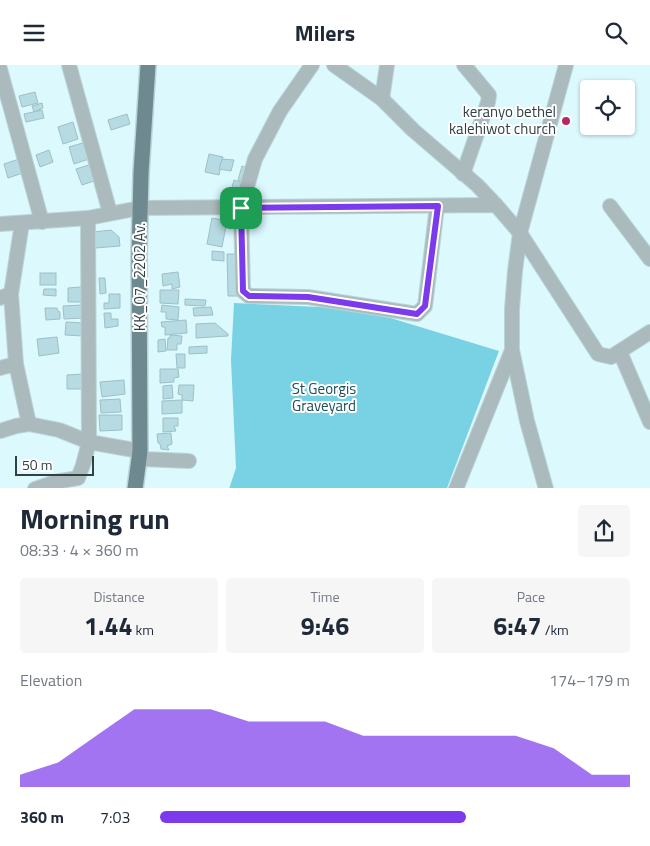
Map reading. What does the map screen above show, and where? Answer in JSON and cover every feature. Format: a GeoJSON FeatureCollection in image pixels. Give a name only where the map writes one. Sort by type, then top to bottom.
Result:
{"type":"FeatureCollection","features":[{"type":"Feature","properties":{"kind":"main road","name":"KK_07_2202 Av."},"geometry":{"type":"LineString","coordinates":[[144,208],[148,65]]}},
{"type":"Feature","properties":{"kind":"main road"},"geometry":{"type":"LineString","coordinates":[[137,488],[141,455],[144,208],[155,65]]}},
{"type":"Feature","properties":{"kind":"street"},"geometry":{"type":"LineString","coordinates":[[69,65],[110,213]]}},
{"type":"Feature","properties":{"kind":"street"},"geometry":{"type":"LineString","coordinates":[[312,65],[280,111],[254,159],[241,208],[243,291],[249,296],[308,297],[417,314],[425,306],[438,206]]}},
{"type":"Feature","properties":{"kind":"street"},"geometry":{"type":"LineString","coordinates":[[334,65],[382,99],[413,130],[477,185],[496,205],[520,233],[598,354],[611,357],[650,333]]}},
{"type":"Feature","properties":{"kind":"street"},"geometry":{"type":"LineString","coordinates":[[382,99],[387,65]]}},
{"type":"Feature","properties":{"kind":"street"},"geometry":{"type":"LineString","coordinates":[[463,174],[489,95],[464,65]]}},
{"type":"Feature","properties":{"kind":"street"},"geometry":{"type":"LineString","coordinates":[[546,488],[526,421],[512,350],[514,280],[520,233],[566,65]]}},
{"type":"Feature","properties":{"kind":"street"},"geometry":{"type":"LineString","coordinates":[[0,69],[42,221]]}},
{"type":"Feature","properties":{"kind":"street"},"geometry":{"type":"LineString","coordinates":[[0,225],[88,218],[144,208],[496,205]]}},
{"type":"Feature","properties":{"kind":"street"},"geometry":{"type":"LineString","coordinates":[[610,205],[650,259]]}},
{"type":"Feature","properties":{"kind":"street"},"geometry":{"type":"LineString","coordinates":[[38,488],[55,482],[77,483],[84,465],[89,442],[88,218]]}},
{"type":"Feature","properties":{"kind":"street"},"geometry":{"type":"LineString","coordinates":[[22,223],[6,296],[16,364],[29,424]]}},
{"type":"Feature","properties":{"kind":"street"},"geometry":{"type":"LineString","coordinates":[[456,488],[512,350]]}},
{"type":"Feature","properties":{"kind":"street"},"geometry":{"type":"LineString","coordinates":[[620,352],[650,422]]}},
{"type":"Feature","properties":{"kind":"street"},"geometry":{"type":"LineString","coordinates":[[0,368],[16,364]]}},
{"type":"Feature","properties":{"kind":"street"},"geometry":{"type":"LineString","coordinates":[[0,431],[29,424],[141,455],[189,461]]}},
{"type":"Feature","properties":{"kind":"green space","name":"St Georgis Graveyard"},"geometry":{"type":"Polygon","coordinates":[[[234,303],[361,309],[499,351],[447,488],[229,488],[236,468],[231,360],[234,303]]]}},
{"type":"Feature","properties":{"kind":"building"},"geometry":{"type":"Polygon","coordinates":[[[35,92],[38,103],[22,107],[19,96],[35,92]]]}},
{"type":"Feature","properties":{"kind":"building"},"geometry":{"type":"Polygon","coordinates":[[[42,103],[43,108],[34,112],[32,106],[42,103]]]}},
{"type":"Feature","properties":{"kind":"building"},"geometry":{"type":"Polygon","coordinates":[[[42,110],[44,118],[26,122],[24,114],[42,110]]]}},
{"type":"Feature","properties":{"kind":"building"},"geometry":{"type":"Polygon","coordinates":[[[127,114],[130,124],[111,130],[108,120],[127,114]]]}},
{"type":"Feature","properties":{"kind":"building"},"geometry":{"type":"Polygon","coordinates":[[[73,122],[78,139],[63,144],[58,127],[73,122]]]}},
{"type":"Feature","properties":{"kind":"building"},"geometry":{"type":"Polygon","coordinates":[[[86,142],[92,158],[74,164],[69,147],[86,142]]]}},
{"type":"Feature","properties":{"kind":"building"},"geometry":{"type":"Polygon","coordinates":[[[49,150],[53,162],[40,167],[36,155],[49,150]]]}},
{"type":"Feature","properties":{"kind":"building"},"geometry":{"type":"Polygon","coordinates":[[[209,154],[223,157],[219,175],[205,172],[209,154]]]}},
{"type":"Feature","properties":{"kind":"building"},"geometry":{"type":"Polygon","coordinates":[[[19,159],[23,173],[8,178],[4,164],[19,159]]]}},
{"type":"Feature","properties":{"kind":"building"},"geometry":{"type":"Polygon","coordinates":[[[222,159],[234,160],[231,171],[219,169],[222,159]]]}},
{"type":"Feature","properties":{"kind":"building"},"geometry":{"type":"Polygon","coordinates":[[[92,164],[97,180],[82,185],[76,169],[92,164]]]}},
{"type":"Feature","properties":{"kind":"building"},"geometry":{"type":"Polygon","coordinates":[[[242,166],[249,169],[245,182],[238,180],[242,166]]]}},
{"type":"Feature","properties":{"kind":"building"},"geometry":{"type":"Polygon","coordinates":[[[234,180],[243,183],[240,194],[231,191],[234,180]]]}},
{"type":"Feature","properties":{"kind":"building"},"geometry":{"type":"Polygon","coordinates":[[[212,218],[227,221],[222,247],[207,244],[212,218]]]}},
{"type":"Feature","properties":{"kind":"building"},"geometry":{"type":"Polygon","coordinates":[[[111,230],[119,237],[120,246],[95,248],[93,232],[111,230]]]}},
{"type":"Feature","properties":{"kind":"building"},"geometry":{"type":"Polygon","coordinates":[[[212,251],[224,252],[224,261],[212,260],[212,251]]]}},
{"type":"Feature","properties":{"kind":"building"},"geometry":{"type":"Polygon","coordinates":[[[227,254],[243,254],[245,296],[228,296],[227,254]]]}},
{"type":"Feature","properties":{"kind":"building"},"geometry":{"type":"Polygon","coordinates":[[[178,272],[180,287],[172,289],[172,284],[163,286],[162,274],[178,272]]]}},
{"type":"Feature","properties":{"kind":"building"},"geometry":{"type":"Polygon","coordinates":[[[40,273],[56,273],[56,285],[40,285],[40,273]]]}},
{"type":"Feature","properties":{"kind":"building"},"geometry":{"type":"Polygon","coordinates":[[[99,278],[105,278],[106,293],[100,294],[99,278]]]}},
{"type":"Feature","properties":{"kind":"building"},"geometry":{"type":"Polygon","coordinates":[[[81,287],[82,302],[68,302],[68,288],[81,287]]]}},
{"type":"Feature","properties":{"kind":"building"},"geometry":{"type":"Polygon","coordinates":[[[44,289],[56,289],[56,296],[43,295],[44,289]]]}},
{"type":"Feature","properties":{"kind":"building"},"geometry":{"type":"Polygon","coordinates":[[[160,290],[179,290],[178,304],[160,303],[160,290]]]}},
{"type":"Feature","properties":{"kind":"building"},"geometry":{"type":"Polygon","coordinates":[[[109,294],[120,294],[120,308],[104,309],[104,303],[109,303],[109,294]]]}},
{"type":"Feature","properties":{"kind":"building"},"geometry":{"type":"Polygon","coordinates":[[[185,299],[206,300],[205,306],[185,305],[185,299]]]}},
{"type":"Feature","properties":{"kind":"building"},"geometry":{"type":"Polygon","coordinates":[[[82,305],[83,318],[64,319],[63,306],[82,305]]]}},
{"type":"Feature","properties":{"kind":"building"},"geometry":{"type":"Polygon","coordinates":[[[162,305],[179,307],[178,320],[166,319],[166,312],[161,312],[162,305]]]}},
{"type":"Feature","properties":{"kind":"building"},"geometry":{"type":"Polygon","coordinates":[[[211,307],[213,315],[194,316],[193,308],[211,307]]]}},
{"type":"Feature","properties":{"kind":"building"},"geometry":{"type":"Polygon","coordinates":[[[45,308],[57,308],[60,312],[60,319],[46,320],[45,308]]]}},
{"type":"Feature","properties":{"kind":"building"},"geometry":{"type":"Polygon","coordinates":[[[104,313],[111,313],[111,319],[118,319],[118,326],[105,328],[104,313]]]}},
{"type":"Feature","properties":{"kind":"building"},"geometry":{"type":"Polygon","coordinates":[[[186,320],[187,333],[165,335],[165,327],[162,327],[161,322],[186,320]]]}},
{"type":"Feature","properties":{"kind":"building"},"geometry":{"type":"Polygon","coordinates":[[[66,322],[84,323],[83,336],[65,335],[66,322]]]}},
{"type":"Feature","properties":{"kind":"building"},"geometry":{"type":"Polygon","coordinates":[[[215,323],[228,336],[196,338],[196,324],[215,323]]]}},
{"type":"Feature","properties":{"kind":"building"},"geometry":{"type":"Polygon","coordinates":[[[170,335],[182,336],[181,344],[177,344],[177,350],[167,350],[170,335]]]}},
{"type":"Feature","properties":{"kind":"building"},"geometry":{"type":"Polygon","coordinates":[[[57,337],[59,353],[39,356],[37,339],[57,337]]]}},
{"type":"Feature","properties":{"kind":"building"},"geometry":{"type":"Polygon","coordinates":[[[165,339],[166,351],[158,352],[158,340],[165,339]]]}},
{"type":"Feature","properties":{"kind":"building"},"geometry":{"type":"Polygon","coordinates":[[[207,346],[207,353],[189,354],[189,347],[207,346]]]}},
{"type":"Feature","properties":{"kind":"building"},"geometry":{"type":"Polygon","coordinates":[[[176,354],[185,354],[185,368],[177,368],[176,354]]]}},
{"type":"Feature","properties":{"kind":"building"},"geometry":{"type":"Polygon","coordinates":[[[160,369],[178,369],[179,377],[174,378],[174,382],[160,383],[160,369]]]}},
{"type":"Feature","properties":{"kind":"building"},"geometry":{"type":"Polygon","coordinates":[[[83,374],[84,389],[67,389],[67,375],[83,374]]]}},
{"type":"Feature","properties":{"kind":"building"},"geometry":{"type":"Polygon","coordinates":[[[124,380],[125,394],[102,397],[100,382],[124,380]]]}},
{"type":"Feature","properties":{"kind":"building"},"geometry":{"type":"Polygon","coordinates":[[[172,385],[173,398],[163,399],[163,386],[172,385]]]}},
{"type":"Feature","properties":{"kind":"building"},"geometry":{"type":"Polygon","coordinates":[[[179,385],[194,385],[193,401],[182,400],[182,395],[178,394],[179,385]]]}},
{"type":"Feature","properties":{"kind":"building"},"geometry":{"type":"Polygon","coordinates":[[[120,399],[121,412],[101,413],[100,400],[120,399]]]}},
{"type":"Feature","properties":{"kind":"building"},"geometry":{"type":"Polygon","coordinates":[[[182,400],[182,413],[162,414],[162,401],[182,400]]]}},
{"type":"Feature","properties":{"kind":"building"},"geometry":{"type":"Polygon","coordinates":[[[99,415],[122,415],[122,430],[100,431],[99,415]]]}},
{"type":"Feature","properties":{"kind":"building"},"geometry":{"type":"Polygon","coordinates":[[[163,418],[178,418],[178,426],[174,426],[176,431],[163,432],[163,418]]]}},
{"type":"Feature","properties":{"kind":"building"},"geometry":{"type":"Polygon","coordinates":[[[171,433],[172,444],[167,446],[169,450],[161,449],[157,434],[171,433]]]}},
{"type":"Feature","properties":{"kind":"place","name":"keranyo bethel kalehiwot church"},"geometry":{"type":"Point","coordinates":[566,121]}},
{"type":"Feature","properties":{"kind":"route"},"geometry":{"type":"LineString","coordinates":[[438,206],[425,306],[417,314],[411,314],[350,302],[308,297],[249,296],[243,291],[241,208],[438,206]]}}]}
